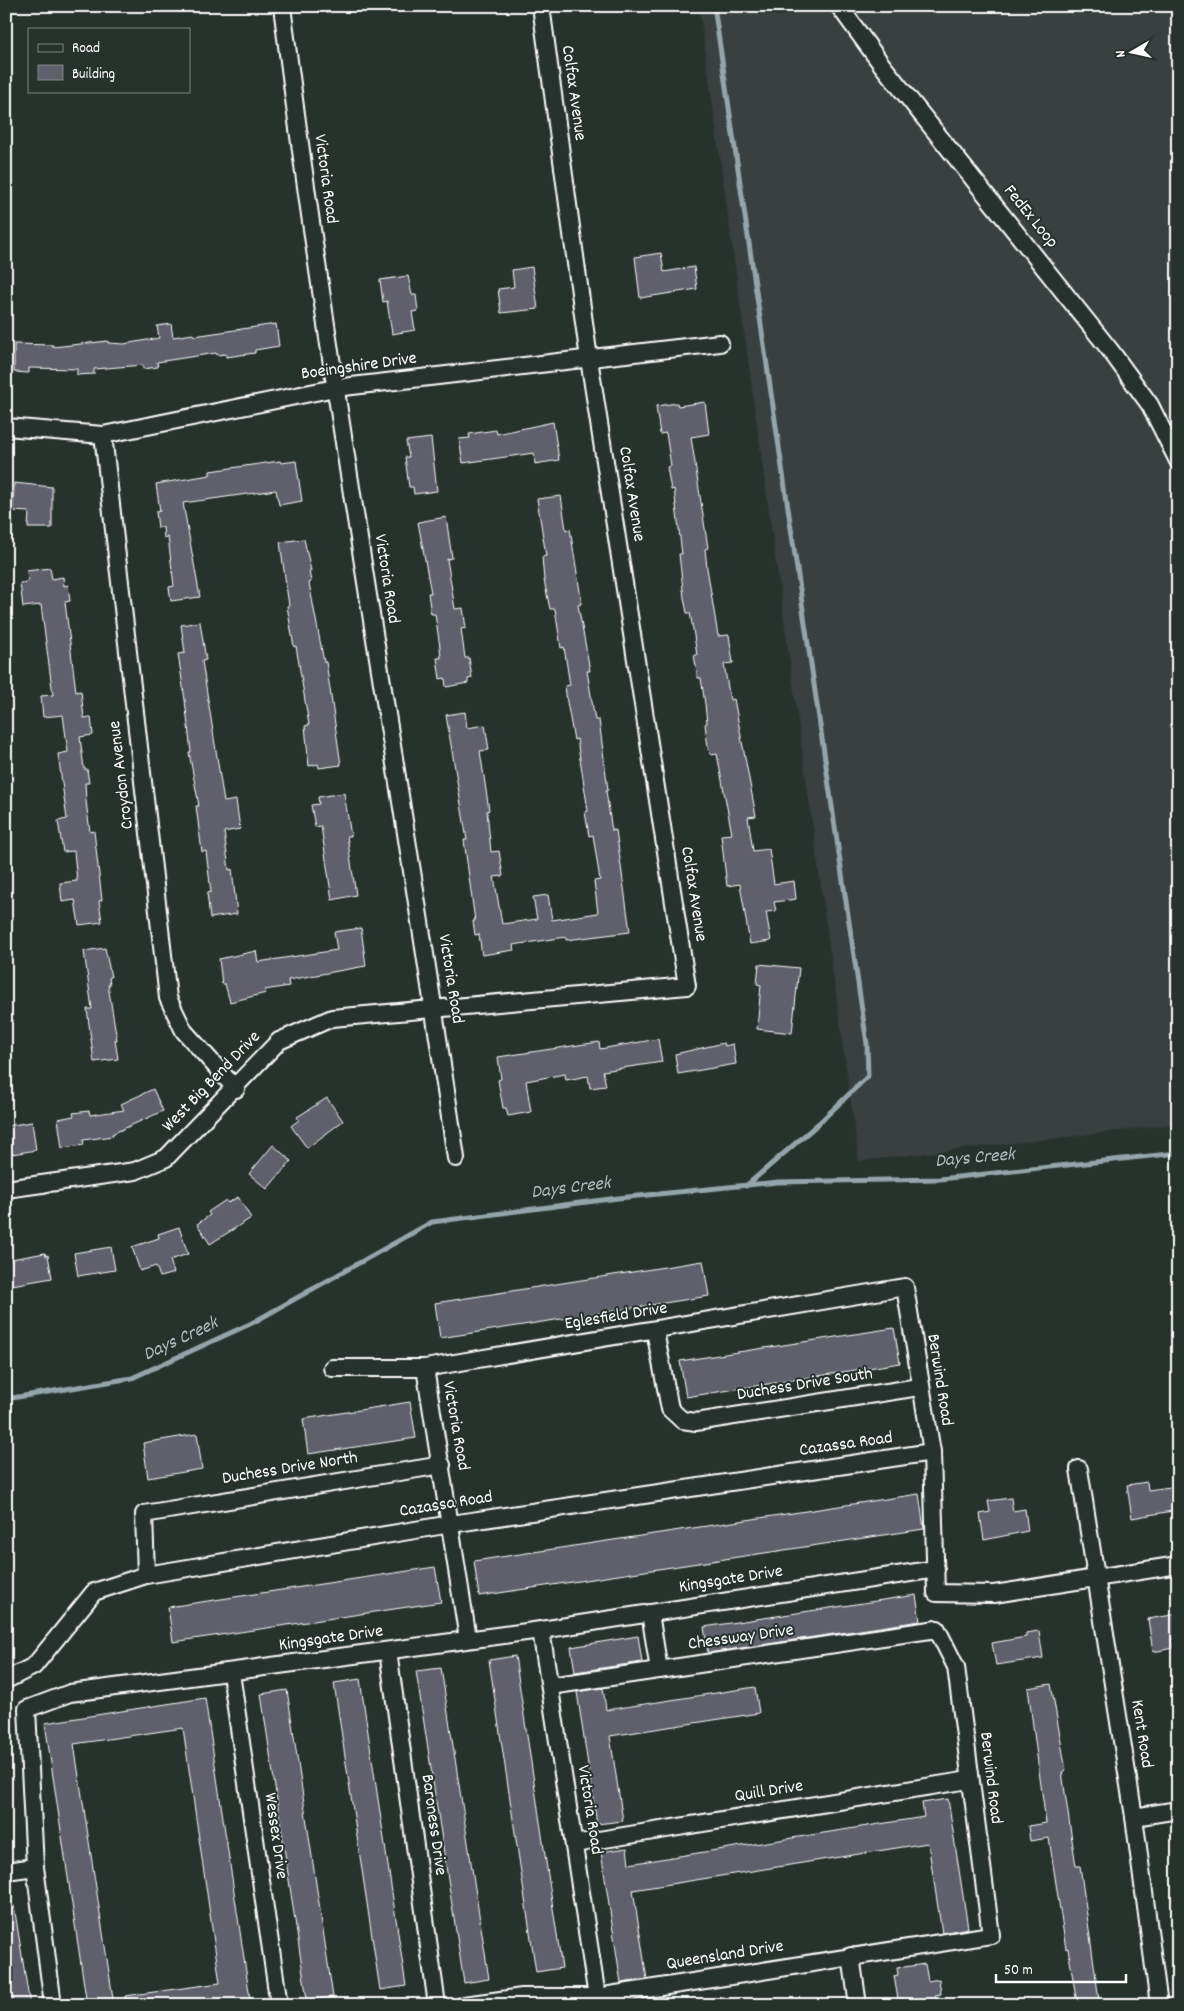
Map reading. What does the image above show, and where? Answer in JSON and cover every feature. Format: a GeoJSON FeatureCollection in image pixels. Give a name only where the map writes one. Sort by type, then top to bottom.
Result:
{"type":"FeatureCollection","features":[{"type":"Feature","properties":{"kind":"street","name":"Victoria Road"},"geometry":{"type":"LineString","coordinates":[[282,6],[335,388],[456,1158]]}},
{"type":"Feature","properties":{"kind":"street","name":"Colfax Avenue"},"geometry":{"type":"LineString","coordinates":[[541,6],[590,359],[687,986]]}},
{"type":"Feature","properties":{"kind":"street","name":"FedEx Loop"},"geometry":{"type":"LineString","coordinates":[[840,6],[866,44],[1110,350],[1150,405],[1178,461]]}},
{"type":"Feature","properties":{"kind":"street","name":"Boeingshire Drive"},"geometry":{"type":"LineString","coordinates":[[6,428],[103,435],[335,388],[720,343]]}},
{"type":"Feature","properties":{"kind":"street","name":"Croydon Avenue"},"geometry":{"type":"LineString","coordinates":[[103,435],[168,998],[184,1031],[236,1089]]}},
{"type":"Feature","properties":{"kind":"street","name":"West Big Bend Drive"},"geometry":{"type":"LineString","coordinates":[[6,1189],[135,1171],[166,1158],[236,1089],[279,1041],[332,1018],[687,986]]}},
{"type":"Feature","properties":{"kind":"street","name":"Eglesfield Drive"},"geometry":{"type":"LineString","coordinates":[[332,1368],[425,1368],[655,1331],[905,1287]]}},
{"type":"Feature","properties":{"kind":"street","name":"Berwind Road"},"geometry":{"type":"LineString","coordinates":[[905,1287],[919,1387],[932,1452],[936,1569]]}},
{"type":"Feature","properties":{"kind":"street","name":"Duchess Drive South"},"geometry":{"type":"LineString","coordinates":[[655,1331],[670,1408],[682,1420],[696,1422],[919,1387]]}},
{"type":"Feature","properties":{"kind":"street","name":"Victoria Road"},"geometry":{"type":"LineString","coordinates":[[425,1368],[442,1465],[468,1639]]}},
{"type":"Feature","properties":{"kind":"street","name":"Cazassa Road"},"geometry":{"type":"LineString","coordinates":[[6,1680],[34,1666],[94,1592],[146,1575],[451,1524],[932,1452]]}},
{"type":"Feature","properties":{"kind":"street","name":"Duchess Drive North"},"geometry":{"type":"LineString","coordinates":[[146,1575],[144,1514],[442,1465]]}},
{"type":"Feature","properties":{"kind":"street","name":"Kent Road"},"geometry":{"type":"LineString","coordinates":[[1079,1469],[1134,1817],[1159,2005]]}},
{"type":"Feature","properties":{"kind":"street"},"geometry":{"type":"LineString","coordinates":[[936,1569],[936,1594],[994,1594],[1178,1566]]}},
{"type":"Feature","properties":{"kind":"street","name":"Kingsgate Drive"},"geometry":{"type":"LineString","coordinates":[[53,2005],[35,1867],[27,1709],[70,1693],[231,1673],[541,1630],[936,1569]]}},
{"type":"Feature","properties":{"kind":"street"},"geometry":{"type":"LineString","coordinates":[[650,1613],[658,1670]]}},
{"type":"Feature","properties":{"kind":"street","name":"Berwind Road"},"geometry":{"type":"LineString","coordinates":[[937,1629],[956,1667],[969,1780],[991,1935]]}},
{"type":"Feature","properties":{"kind":"street","name":"Chessway Drive"},"geometry":{"type":"LineString","coordinates":[[550,1686],[937,1629]]}},
{"type":"Feature","properties":{"kind":"street","name":"Victoria Road"},"geometry":{"type":"LineString","coordinates":[[541,1630],[597,1997]]}},
{"type":"Feature","properties":{"kind":"street","name":"Baroness Drive"},"geometry":{"type":"LineString","coordinates":[[388,1651],[437,2005]]}},
{"type":"Feature","properties":{"kind":"street","name":"Wessex Drive"},"geometry":{"type":"LineString","coordinates":[[231,1673],[279,2005]]}},
{"type":"Feature","properties":{"kind":"street","name":"Quill Drive"},"geometry":{"type":"LineString","coordinates":[[574,1844],[969,1780]]}},
{"type":"Feature","properties":{"kind":"street"},"geometry":{"type":"LineString","coordinates":[[1134,1817],[1178,1810]]}},
{"type":"Feature","properties":{"kind":"street"},"geometry":{"type":"LineString","coordinates":[[6,1871],[35,1867]]}},
{"type":"Feature","properties":{"kind":"street","name":"Queensland Drive"},"geometry":{"type":"LineString","coordinates":[[464,2005],[597,1997],[991,1935]]}},
{"type":"Feature","properties":{"kind":"street"},"geometry":{"type":"LineString","coordinates":[[851,1956],[858,2005]]}},
{"type":"Feature","properties":{"kind":"shaded area"},"geometry":{"type":"Polygon","coordinates":[[[699,6],[1178,6],[1178,1124],[859,1161],[699,6]]]}},
{"type":"Feature","properties":{"kind":"building"},"geometry":{"type":"Polygon","coordinates":[[[661,253],[664,272],[694,267],[697,289],[640,298],[635,257],[661,253]]]}},
{"type":"Feature","properties":{"kind":"building"},"geometry":{"type":"Polygon","coordinates":[[[532,267],[538,309],[501,313],[498,289],[514,287],[512,270],[532,267]]]}},
{"type":"Feature","properties":{"kind":"building"},"geometry":{"type":"Polygon","coordinates":[[[408,276],[412,295],[416,295],[418,311],[412,312],[415,330],[392,334],[387,301],[383,302],[380,280],[408,276]]]}},
{"type":"Feature","properties":{"kind":"building"},"geometry":{"type":"Polygon","coordinates":[[[171,324],[173,337],[193,334],[194,336],[276,324],[279,346],[255,350],[255,353],[226,357],[226,354],[217,355],[216,353],[157,362],[158,367],[143,369],[143,365],[94,369],[94,374],[77,375],[77,369],[29,368],[29,373],[14,372],[14,344],[53,345],[53,347],[108,341],[108,343],[124,344],[159,338],[157,326],[171,324]]]}},
{"type":"Feature","properties":{"kind":"building"},"geometry":{"type":"Polygon","coordinates":[[[705,402],[709,434],[691,437],[708,548],[705,549],[707,568],[718,636],[729,635],[733,663],[724,664],[730,700],[734,699],[756,816],[748,817],[753,851],[769,849],[774,884],[794,881],[796,899],[774,902],[776,911],[766,912],[771,941],[750,944],[740,884],[727,886],[721,835],[732,834],[717,754],[711,755],[708,747],[701,678],[698,678],[694,655],[697,655],[693,629],[690,613],[687,613],[684,598],[679,554],[682,554],[674,489],[671,490],[667,467],[671,466],[666,433],[660,434],[656,406],[677,403],[678,406],[705,402]]]}},
{"type":"Feature","properties":{"kind":"building"},"geometry":{"type":"Polygon","coordinates":[[[553,422],[559,460],[535,464],[534,453],[463,463],[459,439],[470,438],[469,434],[496,430],[497,434],[553,422]]]}},
{"type":"Feature","properties":{"kind":"building"},"geometry":{"type":"Polygon","coordinates":[[[431,438],[437,491],[414,494],[413,487],[409,487],[405,457],[409,457],[406,441],[431,438]]]}},
{"type":"Feature","properties":{"kind":"building"},"geometry":{"type":"Polygon","coordinates":[[[280,461],[281,463],[296,461],[302,501],[279,505],[276,490],[183,503],[200,597],[171,601],[169,587],[174,586],[168,537],[164,538],[163,527],[158,528],[156,512],[160,511],[156,484],[210,475],[210,471],[280,461]]]}},
{"type":"Feature","properties":{"kind":"building"},"geometry":{"type":"Polygon","coordinates":[[[14,483],[52,487],[52,528],[28,528],[29,512],[13,511],[14,483]]]}},
{"type":"Feature","properties":{"kind":"building"},"geometry":{"type":"Polygon","coordinates":[[[561,496],[566,530],[570,529],[581,598],[581,604],[578,605],[590,671],[587,671],[595,720],[599,720],[608,790],[606,791],[612,831],[616,830],[630,932],[566,940],[566,937],[513,945],[514,950],[482,955],[479,934],[475,935],[473,921],[475,921],[464,840],[467,840],[446,715],[465,712],[467,728],[485,725],[489,750],[480,751],[489,810],[487,811],[491,852],[499,851],[503,876],[494,877],[502,924],[537,919],[533,897],[548,895],[552,920],[598,913],[594,881],[600,880],[593,835],[589,836],[585,812],[588,811],[577,739],[574,740],[567,702],[565,686],[570,685],[564,647],[561,648],[555,609],[550,609],[544,580],[542,557],[546,556],[537,499],[561,496]]]}},
{"type":"Feature","properties":{"kind":"building"},"geometry":{"type":"Polygon","coordinates":[[[446,517],[452,558],[447,559],[455,609],[463,608],[466,628],[461,629],[465,658],[469,658],[472,678],[468,679],[468,683],[446,687],[445,678],[440,679],[437,658],[441,658],[440,647],[435,614],[431,614],[428,593],[431,593],[418,522],[446,517]]]}},
{"type":"Feature","properties":{"kind":"building"},"geometry":{"type":"Polygon","coordinates":[[[304,539],[311,571],[309,571],[311,582],[309,583],[324,662],[326,662],[341,765],[319,768],[318,764],[309,766],[305,726],[309,725],[296,646],[294,647],[287,606],[289,606],[280,542],[304,539]]]}},
{"type":"Feature","properties":{"kind":"building"},"geometry":{"type":"Polygon","coordinates":[[[50,568],[52,579],[63,577],[64,586],[68,585],[70,601],[65,602],[76,692],[81,691],[84,718],[91,717],[93,735],[80,737],[84,769],[87,769],[89,783],[85,783],[86,801],[90,832],[94,831],[102,900],[99,901],[102,922],[79,925],[75,900],[62,902],[60,883],[77,881],[74,851],[63,852],[58,821],[67,819],[58,754],[68,752],[63,715],[43,717],[41,696],[53,695],[41,605],[23,607],[20,583],[28,582],[27,571],[50,568]]]}},
{"type":"Feature","properties":{"kind":"building"},"geometry":{"type":"Polygon","coordinates":[[[200,622],[206,660],[202,661],[224,802],[236,800],[240,829],[224,832],[229,870],[232,869],[237,914],[210,918],[207,893],[211,892],[206,851],[202,852],[196,806],[199,806],[189,752],[191,752],[178,654],[185,653],[181,625],[200,622]]]}},
{"type":"Feature","properties":{"kind":"building"},"geometry":{"type":"Polygon","coordinates":[[[344,793],[351,836],[347,836],[356,895],[332,900],[321,826],[315,827],[311,805],[319,804],[318,797],[344,793]]]}},
{"type":"Feature","properties":{"kind":"building"},"geometry":{"type":"Polygon","coordinates":[[[361,928],[366,966],[288,980],[289,986],[265,990],[266,993],[230,1002],[225,984],[222,984],[219,959],[256,951],[258,962],[337,950],[334,932],[361,928]]]}},
{"type":"Feature","properties":{"kind":"building"},"geometry":{"type":"Polygon","coordinates":[[[105,948],[111,977],[109,978],[110,985],[108,985],[117,1040],[115,1040],[118,1059],[94,1062],[87,1009],[92,1009],[84,951],[105,948]]]}},
{"type":"Feature","properties":{"kind":"building"},"geometry":{"type":"Polygon","coordinates":[[[759,964],[799,968],[792,1033],[757,1029],[761,985],[757,984],[759,964]]]}},
{"type":"Feature","properties":{"kind":"building"},"geometry":{"type":"Polygon","coordinates":[[[658,1039],[662,1062],[603,1071],[606,1086],[590,1088],[588,1076],[566,1080],[565,1074],[526,1081],[531,1112],[508,1116],[506,1108],[503,1108],[498,1080],[501,1079],[498,1057],[599,1042],[600,1049],[658,1039]]]}},
{"type":"Feature","properties":{"kind":"building"},"geometry":{"type":"Polygon","coordinates":[[[724,1043],[725,1046],[733,1044],[736,1064],[678,1074],[675,1054],[724,1043]]]}},
{"type":"Feature","properties":{"kind":"building"},"geometry":{"type":"Polygon","coordinates":[[[153,1089],[163,1111],[112,1134],[113,1136],[83,1140],[84,1145],[62,1148],[58,1119],[74,1116],[73,1113],[89,1111],[90,1115],[124,1110],[121,1104],[153,1089]]]}},
{"type":"Feature","properties":{"kind":"building"},"geometry":{"type":"Polygon","coordinates":[[[327,1098],[343,1121],[307,1148],[291,1126],[299,1120],[297,1117],[327,1098]]]}},
{"type":"Feature","properties":{"kind":"building"},"geometry":{"type":"Polygon","coordinates":[[[32,1122],[36,1150],[6,1155],[6,1126],[32,1122]]]}},
{"type":"Feature","properties":{"kind":"building"},"geometry":{"type":"Polygon","coordinates":[[[273,1145],[291,1161],[267,1189],[249,1174],[273,1145]]]}},
{"type":"Feature","properties":{"kind":"building"},"geometry":{"type":"Polygon","coordinates":[[[238,1197],[251,1218],[210,1244],[197,1224],[210,1215],[208,1212],[226,1200],[228,1203],[238,1197]]]}},
{"type":"Feature","properties":{"kind":"building"},"geometry":{"type":"Polygon","coordinates":[[[179,1227],[188,1254],[170,1260],[174,1273],[160,1277],[156,1266],[140,1271],[132,1247],[159,1238],[158,1234],[179,1227]]]}},
{"type":"Feature","properties":{"kind":"building"},"geometry":{"type":"Polygon","coordinates":[[[111,1247],[115,1270],[78,1276],[74,1253],[111,1247]]]}},
{"type":"Feature","properties":{"kind":"building"},"geometry":{"type":"Polygon","coordinates":[[[45,1253],[46,1256],[48,1255],[52,1278],[6,1286],[6,1260],[45,1253]]]}},
{"type":"Feature","properties":{"kind":"building"},"geometry":{"type":"Polygon","coordinates":[[[703,1261],[709,1296],[440,1338],[435,1303],[703,1261]]]}},
{"type":"Feature","properties":{"kind":"building"},"geometry":{"type":"Polygon","coordinates":[[[894,1328],[900,1363],[686,1397],[680,1361],[894,1328]]]}},
{"type":"Feature","properties":{"kind":"building"},"geometry":{"type":"Polygon","coordinates":[[[410,1402],[416,1438],[308,1454],[303,1419],[410,1402]]]}},
{"type":"Feature","properties":{"kind":"building"},"geometry":{"type":"Polygon","coordinates":[[[197,1434],[202,1469],[148,1478],[143,1443],[197,1434]]]}},
{"type":"Feature","properties":{"kind":"building"},"geometry":{"type":"Polygon","coordinates":[[[1147,1482],[1148,1490],[1178,1486],[1178,1510],[1132,1518],[1127,1485],[1147,1482]]]}},
{"type":"Feature","properties":{"kind":"building"},"geometry":{"type":"Polygon","coordinates":[[[919,1494],[924,1529],[479,1596],[474,1561],[919,1494]]]}},
{"type":"Feature","properties":{"kind":"building"},"geometry":{"type":"Polygon","coordinates":[[[1011,1498],[1013,1511],[1025,1509],[1028,1531],[984,1540],[980,1514],[990,1512],[988,1501],[1011,1498]]]}},
{"type":"Feature","properties":{"kind":"building"},"geometry":{"type":"Polygon","coordinates":[[[435,1567],[441,1602],[173,1642],[168,1607],[435,1567]]]}},
{"type":"Feature","properties":{"kind":"building"},"geometry":{"type":"Polygon","coordinates":[[[916,1595],[920,1621],[708,1653],[704,1627],[916,1595]]]}},
{"type":"Feature","properties":{"kind":"building"},"geometry":{"type":"Polygon","coordinates":[[[1178,1614],[1178,1638],[1171,1639],[1173,1648],[1153,1652],[1148,1619],[1178,1614]]]}},
{"type":"Feature","properties":{"kind":"building"},"geometry":{"type":"Polygon","coordinates":[[[1039,1631],[1043,1658],[996,1665],[992,1643],[1026,1637],[1026,1633],[1039,1631]]]}},
{"type":"Feature","properties":{"kind":"building"},"geometry":{"type":"Polygon","coordinates":[[[638,1636],[642,1662],[575,1672],[571,1647],[638,1636]]]}},
{"type":"Feature","properties":{"kind":"building"},"geometry":{"type":"Polygon","coordinates":[[[515,1656],[562,1968],[536,1972],[489,1660],[515,1656]]]}},
{"type":"Feature","properties":{"kind":"building"},"geometry":{"type":"Polygon","coordinates":[[[441,1668],[489,1979],[464,1983],[416,1671],[441,1668]]]}},
{"type":"Feature","properties":{"kind":"building"},"geometry":{"type":"Polygon","coordinates":[[[360,1679],[406,1986],[380,1990],[334,1683],[360,1679]]]}},
{"type":"Feature","properties":{"kind":"building"},"geometry":{"type":"Polygon","coordinates":[[[1051,1684],[1066,1771],[1062,1772],[1070,1827],[1076,1866],[1080,1866],[1099,2000],[1077,2004],[1068,1948],[1066,1949],[1049,1838],[1030,1841],[1028,1826],[1046,1823],[1028,1688],[1051,1684]]]}},
{"type":"Feature","properties":{"kind":"building"},"geometry":{"type":"Polygon","coordinates":[[[755,1687],[759,1713],[610,1736],[623,1821],[597,1824],[577,1692],[603,1688],[606,1710],[755,1687]]]}},
{"type":"Feature","properties":{"kind":"building"},"geometry":{"type":"Polygon","coordinates":[[[287,1690],[333,1997],[307,2000],[261,1694],[287,1690]]]}},
{"type":"Feature","properties":{"kind":"building"},"geometry":{"type":"Polygon","coordinates":[[[205,1698],[251,2005],[126,2005],[125,1996],[220,1983],[183,1728],[74,1744],[114,2005],[87,2005],[45,1723],[205,1698]]]}},
{"type":"Feature","properties":{"kind":"building"},"geometry":{"type":"Polygon","coordinates":[[[948,1799],[968,1928],[942,1933],[928,1843],[633,1890],[647,1979],[621,1983],[601,1852],[627,1848],[629,1864],[924,1817],[922,1803],[948,1799]]]}},
{"type":"Feature","properties":{"kind":"building"},"geometry":{"type":"Polygon","coordinates":[[[14,1906],[30,2005],[6,2005],[6,1907],[14,1906]]]}},
{"type":"Feature","properties":{"kind":"building"},"geometry":{"type":"Polygon","coordinates":[[[925,1964],[928,1981],[939,1979],[941,1994],[935,1995],[937,2005],[903,2005],[902,1998],[898,1999],[894,1976],[898,1975],[897,1968],[925,1964]]]}},
{"type":"Feature","properties":{"kind":"waterway"},"geometry":{"type":"LineString","coordinates":[[714,6],[867,1044],[868,1076],[819,1123],[746,1186]]}},
{"type":"Feature","properties":{"kind":"waterway","name":"Days Creek"},"geometry":{"type":"LineString","coordinates":[[6,1399],[132,1378],[252,1323],[432,1222],[618,1198],[778,1182],[940,1179],[1178,1153]]}}]}
